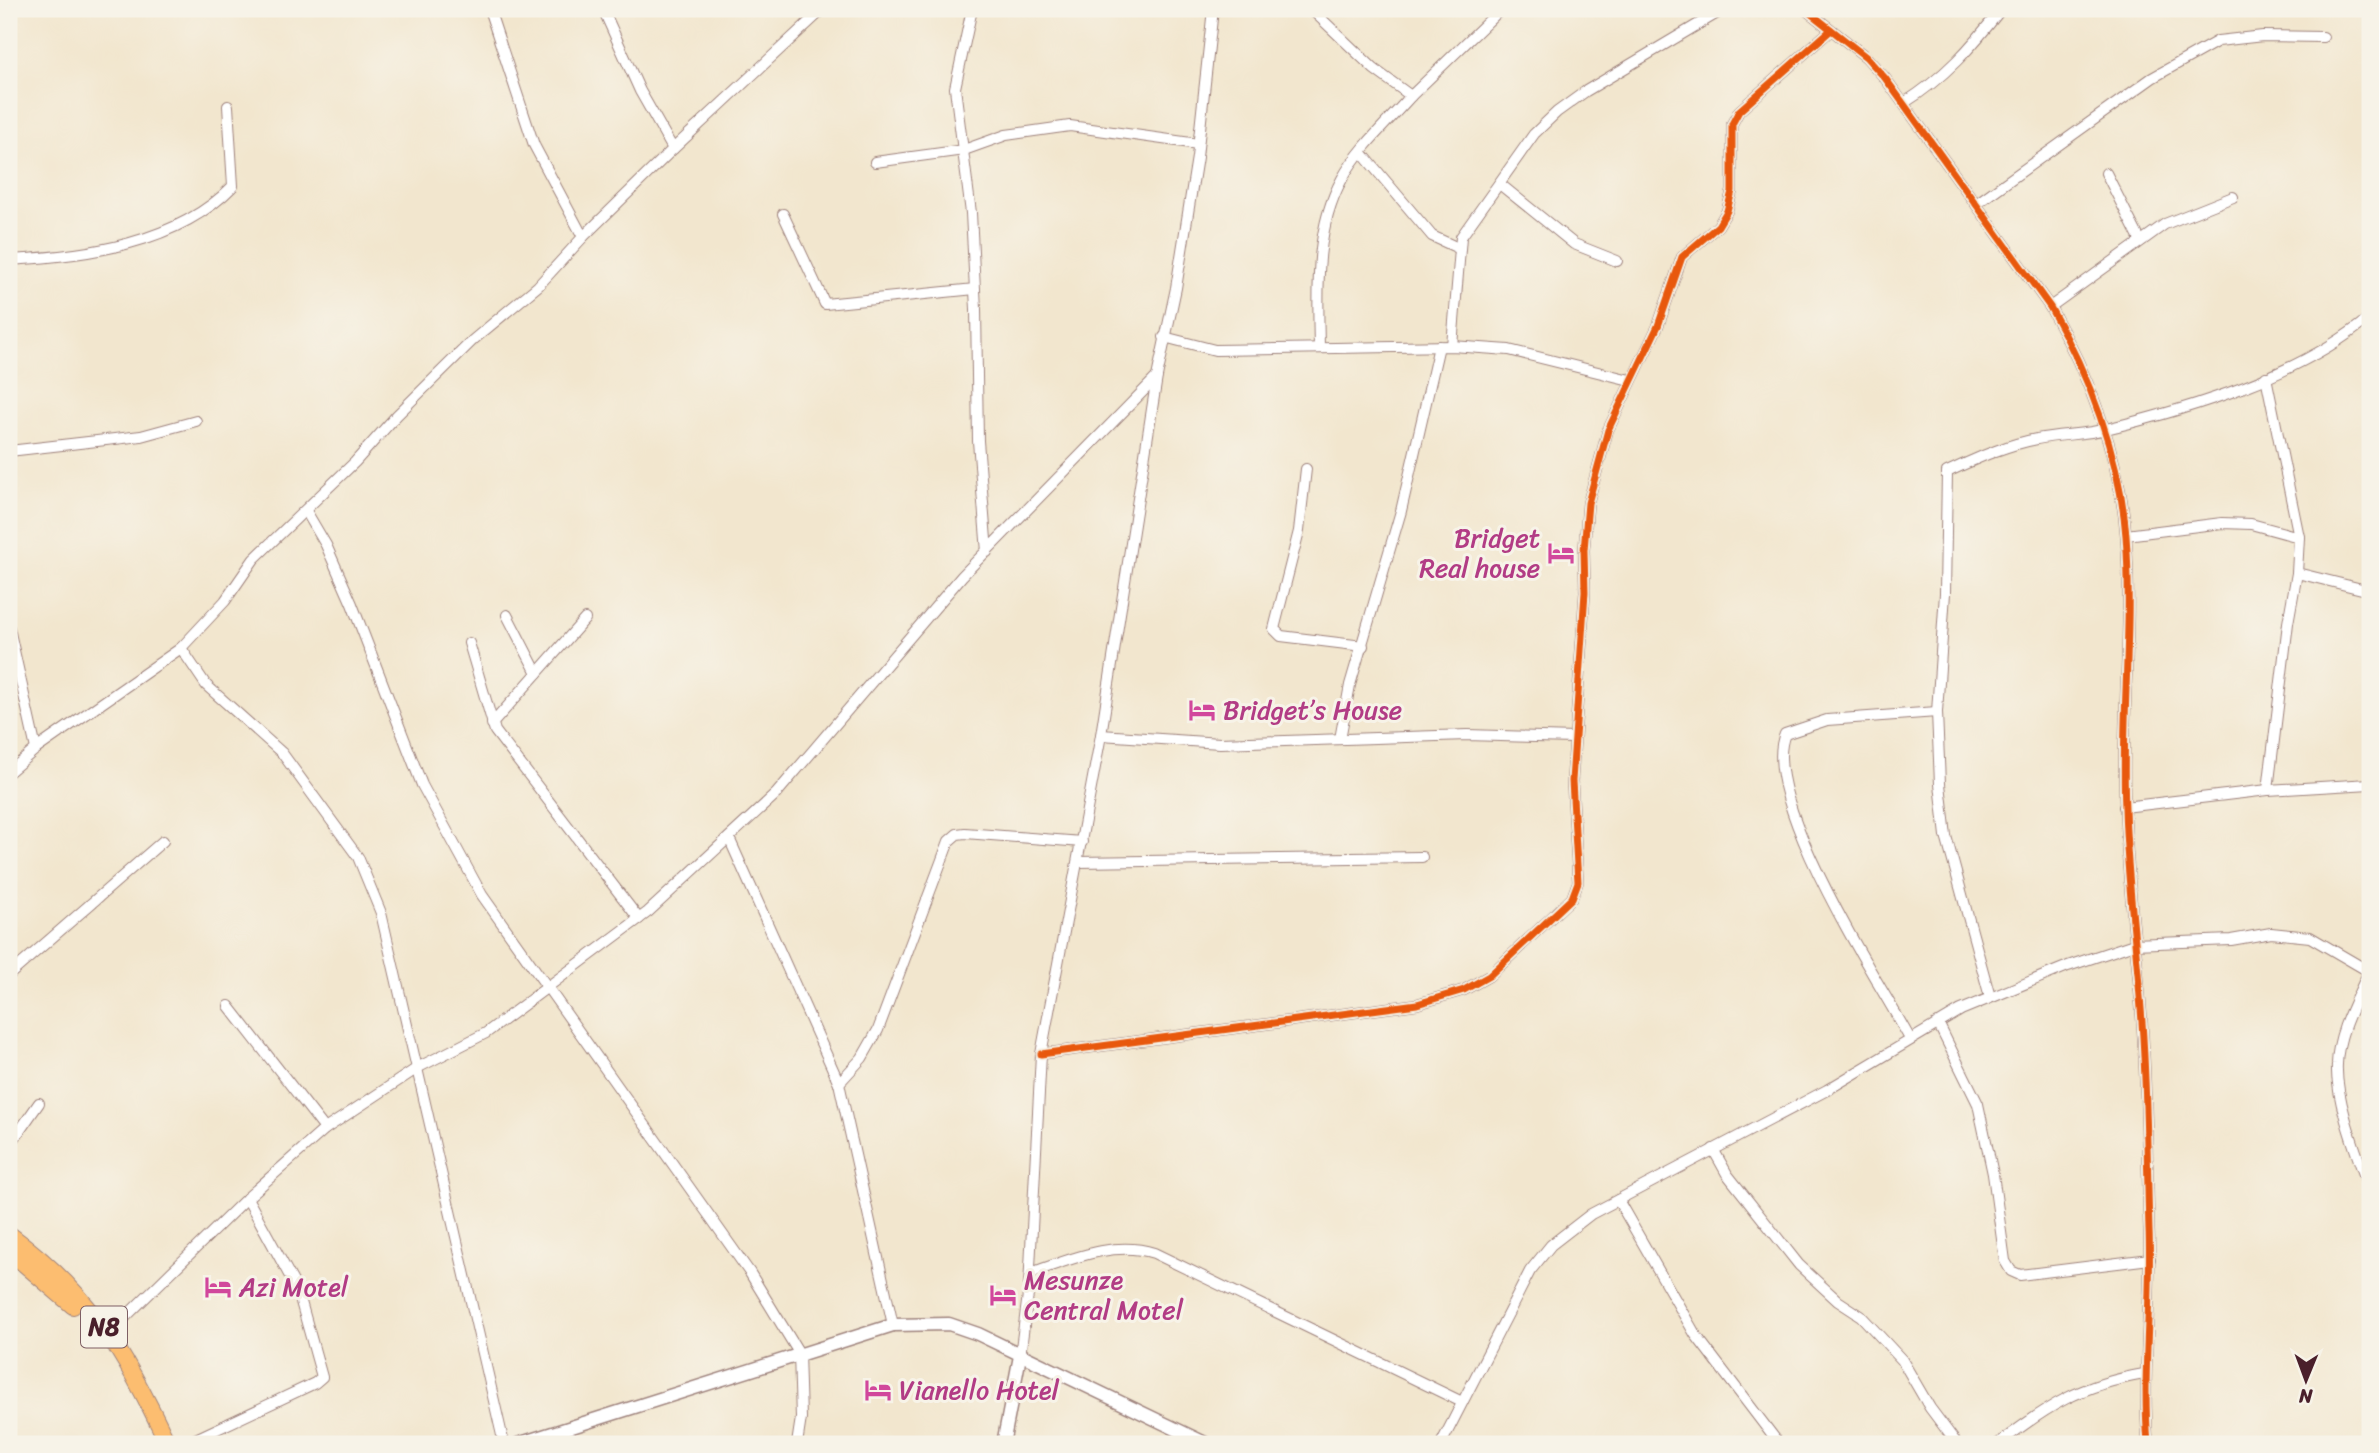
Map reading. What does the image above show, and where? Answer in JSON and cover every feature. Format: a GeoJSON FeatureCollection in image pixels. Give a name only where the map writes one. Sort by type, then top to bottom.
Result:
{"type":"FeatureCollection","features":[{"type":"Feature","properties":{"kind":"highway","name":"N8"},"geometry":{"type":"LineString","coordinates":[[10,1242],[106,1336],[135,1374],[168,1444]]}},
{"type":"Feature","properties":{"kind":"highway","name":"N8"},"geometry":{"type":"LineString","coordinates":[[106,1336],[157,1444]]}},
{"type":"Feature","properties":{"kind":"street"},"geometry":{"type":"LineString","coordinates":[[489,9],[534,145],[583,237]]}},
{"type":"Feature","properties":{"kind":"street"},"geometry":{"type":"LineString","coordinates":[[603,9],[640,91],[673,149]]}},
{"type":"Feature","properties":{"kind":"street"},"geometry":{"type":"LineString","coordinates":[[9,772],[36,749],[181,648],[225,601],[254,559],[306,512],[397,415],[473,340],[538,286],[583,237],[673,149],[823,9]]}},
{"type":"Feature","properties":{"kind":"street"},"geometry":{"type":"LineString","coordinates":[[972,9],[956,89],[964,150],[975,289],[978,441],[987,552]]}},
{"type":"Feature","properties":{"kind":"street"},"geometry":{"type":"LineString","coordinates":[[1003,1444],[1020,1356],[1030,1273],[1041,1054],[1101,735],[1157,377],[1176,288],[1198,144],[1213,9]]}},
{"type":"Feature","properties":{"kind":"street"},"geometry":{"type":"LineString","coordinates":[[1311,9],[1374,69],[1410,96]]}},
{"type":"Feature","properties":{"kind":"street"},"geometry":{"type":"LineString","coordinates":[[1319,348],[1318,280],[1328,212],[1342,178],[1410,96],[1501,9]]}},
{"type":"Feature","properties":{"kind":"street"},"geometry":{"type":"LineString","coordinates":[[1452,346],[1458,287],[1458,248],[1471,220],[1501,185],[1534,134],[1557,112],[1625,66],[1724,9]]}},
{"type":"Feature","properties":{"kind":"street"},"geometry":{"type":"LineString","coordinates":[[1805,9],[1867,57],[2050,306],[2070,342],[2104,430],[2126,535],[2124,807],[2142,1022],[2150,1259],[2144,1374],[2148,1444]]}},
{"type":"Feature","properties":{"kind":"street"},"geometry":{"type":"LineString","coordinates":[[1903,103],[1933,85],[1966,54],[2001,9]]}},
{"type":"Feature","properties":{"kind":"street"},"geometry":{"type":"LineString","coordinates":[[1041,1054],[1417,1004],[1464,989],[1489,976],[1576,892],[1578,855],[1572,781],[1585,592],[1584,550],[1588,503],[1608,430],[1658,326],[1682,257],[1718,226],[1727,211],[1732,191],[1732,124],[1739,111],[1831,30]]}},
{"type":"Feature","properties":{"kind":"street"},"geometry":{"type":"LineString","coordinates":[[1976,204],[2152,78],[2218,41],[2263,36],[2323,37]]}},
{"type":"Feature","properties":{"kind":"street"},"geometry":{"type":"LineString","coordinates":[[9,260],[53,258],[149,237],[189,221],[213,206],[233,186],[228,106]]}},
{"type":"Feature","properties":{"kind":"street"},"geometry":{"type":"LineString","coordinates":[[875,162],[964,150],[1006,135],[1070,126],[1198,144]]}},
{"type":"Feature","properties":{"kind":"street"},"geometry":{"type":"LineString","coordinates":[[1362,153],[1432,236],[1458,248]]}},
{"type":"Feature","properties":{"kind":"street"},"geometry":{"type":"LineString","coordinates":[[2106,173],[2140,240]]}},
{"type":"Feature","properties":{"kind":"street"},"geometry":{"type":"LineString","coordinates":[[1501,185],[1574,244],[1617,261]]}},
{"type":"Feature","properties":{"kind":"street"},"geometry":{"type":"LineString","coordinates":[[2050,306],[2140,240],[2186,214],[2233,197]]}},
{"type":"Feature","properties":{"kind":"street"},"geometry":{"type":"LineString","coordinates":[[783,214],[825,304],[975,289]]}},
{"type":"Feature","properties":{"kind":"street"},"geometry":{"type":"LineString","coordinates":[[1990,997],[1946,836],[1940,784],[1937,712],[1945,593],[1947,472],[1995,450],[2035,439],[2104,430],[2204,400],[2297,364],[2350,334],[2370,317]]}},
{"type":"Feature","properties":{"kind":"street"},"geometry":{"type":"LineString","coordinates":[[1164,337],[1215,349],[1452,346],[1534,355],[1630,380]]}},
{"type":"Feature","properties":{"kind":"street"},"geometry":{"type":"LineString","coordinates":[[1340,739],[1350,685],[1401,511],[1439,346]]}},
{"type":"Feature","properties":{"kind":"street"},"geometry":{"type":"LineString","coordinates":[[106,1336],[247,1198],[325,1129],[419,1067],[486,1033],[549,988],[639,919],[729,838],[776,794],[962,576],[1157,377]]}},
{"type":"Feature","properties":{"kind":"street"},"geometry":{"type":"LineString","coordinates":[[2266,377],[2299,537],[2297,573],[2288,623],[2268,790]]}},
{"type":"Feature","properties":{"kind":"street"},"geometry":{"type":"LineString","coordinates":[[9,451],[141,436],[196,421]]}},
{"type":"Feature","properties":{"kind":"street"},"geometry":{"type":"LineString","coordinates":[[1306,469],[1299,531],[1274,629],[1280,636],[1363,646]]}},
{"type":"Feature","properties":{"kind":"street"},"geometry":{"type":"LineString","coordinates":[[306,512],[326,545],[352,604],[422,785],[482,895],[750,1273],[799,1353],[801,1418],[797,1444]]}},
{"type":"Feature","properties":{"kind":"street"},"geometry":{"type":"LineString","coordinates":[[2126,535],[2222,523],[2251,524],[2299,537]]}},
{"type":"Feature","properties":{"kind":"street"},"geometry":{"type":"LineString","coordinates":[[2297,573],[2370,591]]}},
{"type":"Feature","properties":{"kind":"street"},"geometry":{"type":"LineString","coordinates":[[507,615],[537,673]]}},
{"type":"Feature","properties":{"kind":"street"},"geometry":{"type":"LineString","coordinates":[[492,724],[585,618]]}},
{"type":"Feature","properties":{"kind":"street"},"geometry":{"type":"LineString","coordinates":[[9,628],[36,749]]}},
{"type":"Feature","properties":{"kind":"street"},"geometry":{"type":"LineString","coordinates":[[469,643],[495,732],[639,919]]}},
{"type":"Feature","properties":{"kind":"street"},"geometry":{"type":"LineString","coordinates":[[181,648],[206,685],[282,753],[358,857],[381,913],[419,1067],[504,1444]]}},
{"type":"Feature","properties":{"kind":"street"},"geometry":{"type":"LineString","coordinates":[[1910,1039],[1821,879],[1783,783],[1779,748],[1785,734],[1827,720],[1937,712]]}},
{"type":"Feature","properties":{"kind":"street"},"geometry":{"type":"LineString","coordinates":[[1101,735],[1220,743],[1467,735],[1574,738]]}},
{"type":"Feature","properties":{"kind":"street"},"geometry":{"type":"LineString","coordinates":[[2124,807],[2268,790],[2370,784]]}},
{"type":"Feature","properties":{"kind":"street"},"geometry":{"type":"LineString","coordinates":[[839,1083],[862,1058],[878,1030],[949,841],[957,834],[1082,842]]}},
{"type":"Feature","properties":{"kind":"street"},"geometry":{"type":"LineString","coordinates":[[729,838],[839,1083],[893,1325]]}},
{"type":"Feature","properties":{"kind":"street"},"geometry":{"type":"LineString","coordinates":[[9,975],[163,841]]}},
{"type":"Feature","properties":{"kind":"street"},"geometry":{"type":"LineString","coordinates":[[1078,862],[1422,857]]}},
{"type":"Feature","properties":{"kind":"street"},"geometry":{"type":"LineString","coordinates":[[1441,1444],[1530,1271],[1551,1245],[1571,1228],[1618,1199],[1827,1090],[1938,1023],[1990,997],[2068,965],[2134,944],[2231,940],[2270,933],[2310,937],[2370,972],[2345,1026],[2337,1065],[2347,1122],[2370,1191]]}},
{"type":"Feature","properties":{"kind":"street"},"geometry":{"type":"LineString","coordinates":[[229,1006],[325,1129]]}},
{"type":"Feature","properties":{"kind":"street"},"geometry":{"type":"LineString","coordinates":[[1938,1023],[1978,1104],[1993,1174],[2005,1261],[2011,1271],[2020,1275],[2150,1259]]}},
{"type":"Feature","properties":{"kind":"street"},"geometry":{"type":"LineString","coordinates":[[9,1146],[39,1103]]}},
{"type":"Feature","properties":{"kind":"street"},"geometry":{"type":"LineString","coordinates":[[1713,1149],[1727,1174],[1799,1265],[1838,1301],[1861,1316],[1902,1360],[1930,1408],[1957,1444]]}},
{"type":"Feature","properties":{"kind":"street"},"geometry":{"type":"LineString","coordinates":[[185,1444],[315,1383],[322,1377],[299,1291],[247,1198]]}},
{"type":"Feature","properties":{"kind":"street"},"geometry":{"type":"LineString","coordinates":[[1618,1199],[1665,1286],[1695,1334],[1779,1444]]}},
{"type":"Feature","properties":{"kind":"street"},"geometry":{"type":"LineString","coordinates":[[1030,1273],[1113,1247],[1134,1246],[1154,1253],[1462,1402]]}},
{"type":"Feature","properties":{"kind":"street"},"geometry":{"type":"LineString","coordinates":[[518,1444],[893,1325],[949,1324],[978,1334],[1207,1444]]}},
{"type":"Feature","properties":{"kind":"street"},"geometry":{"type":"LineString","coordinates":[[1998,1444],[2042,1411],[2084,1388],[2144,1374]]}},
{"type":"Feature","properties":{"kind":"cycle path"},"geometry":{"type":"LineString","coordinates":[[1805,9],[1866,57],[1885,78],[2050,307],[2090,388],[2110,446],[2123,506],[2128,570],[2124,774],[2126,835],[2146,1100],[2150,1257],[2146,1391],[2148,1444]]}},
{"type":"Feature","properties":{"kind":"cycle path"},"geometry":{"type":"LineString","coordinates":[[1041,1054],[1417,1004],[1464,990],[1489,976],[1572,898],[1578,882],[1572,781],[1585,592],[1584,550],[1588,503],[1608,430],[1658,326],[1682,257],[1718,226],[1727,211],[1732,191],[1732,124],[1739,111],[1831,30]]}},
{"type":"Feature","properties":{"kind":"place","name":"Bridget Real house"},"geometry":{"type":"Point","coordinates":[1561,553]}},
{"type":"Feature","properties":{"kind":"place","name":"Bridget’s House"},"geometry":{"type":"Point","coordinates":[1202,710]}},
{"type":"Feature","properties":{"kind":"place","name":"Azi Motel"},"geometry":{"type":"Point","coordinates":[218,1287]}},
{"type":"Feature","properties":{"kind":"place","name":"Mesunze Central Motel"},"geometry":{"type":"Point","coordinates":[1003,1295]}},
{"type":"Feature","properties":{"kind":"place","name":"Vianello Hotel"},"geometry":{"type":"Point","coordinates":[878,1390]}}]}
